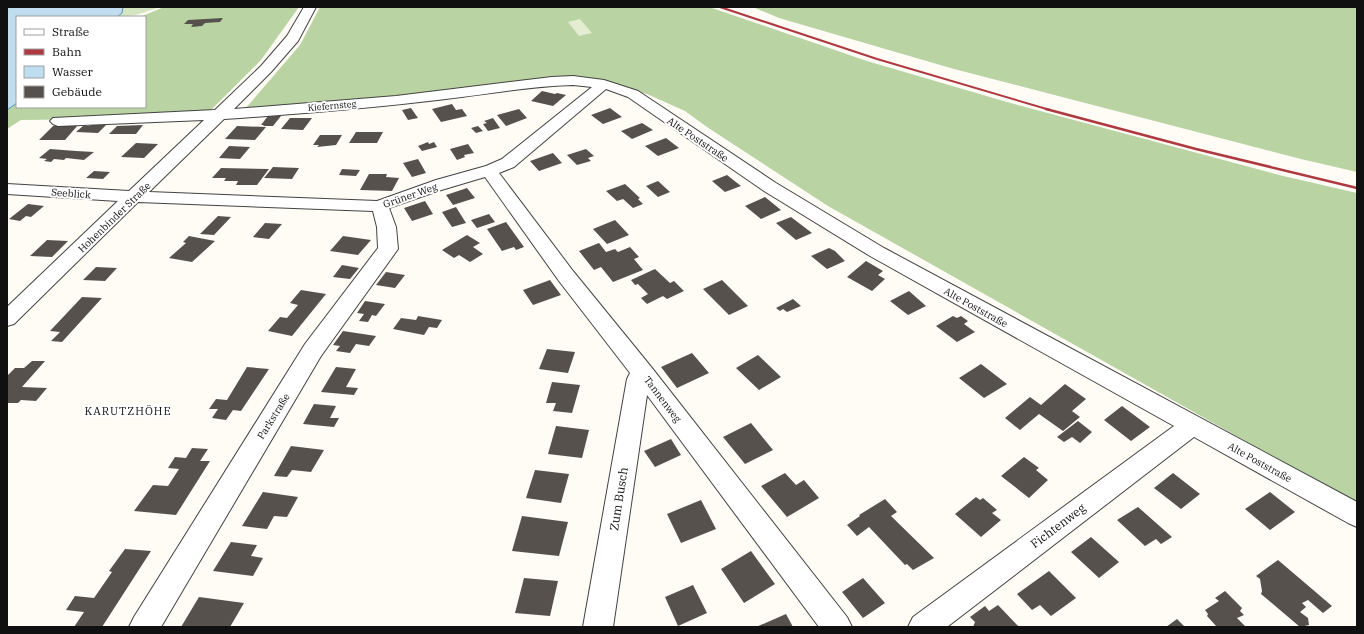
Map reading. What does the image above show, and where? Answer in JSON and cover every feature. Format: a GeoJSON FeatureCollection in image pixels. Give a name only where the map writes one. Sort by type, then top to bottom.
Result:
{"type":"FeatureCollection","features":[{"type":"Feature","properties":{"kind":"street","name":"Hohenbinder Straße"},"geometry":{"type":"LineString","coordinates":[[7,320],[135,197],[281,53],[293,38],[310,7]]}},
{"type":"Feature","properties":{"kind":"street","name":"Kiefernsteg"},"geometry":{"type":"LineString","coordinates":[[58,121],[271,111],[470,92],[563,80],[588,80],[604,84]]}},
{"type":"Feature","properties":{"kind":"street","name":"Grüner Weg"},"geometry":{"type":"LineString","coordinates":[[135,197],[379,206],[411,193],[498,169],[508,163],[604,84]]}},
{"type":"Feature","properties":{"kind":"street","name":"Alte Poststraße"},"geometry":{"type":"LineString","coordinates":[[604,84],[620,88],[633,94],[751,175],[877,252],[1357,515]]}},
{"type":"Feature","properties":{"kind":"street","name":"Tannenweg"},"geometry":{"type":"LineString","coordinates":[[489,171],[566,276],[644,374],[837,627]]}},
{"type":"Feature","properties":{"kind":"street","name":"Seeblick"},"geometry":{"type":"LineString","coordinates":[[7,189],[135,197]]}},
{"type":"Feature","properties":{"kind":"street","name":"Parkstraße"},"geometry":{"type":"LineString","coordinates":[[144,627],[313,350],[388,248],[389,239],[382,211],[379,206]]}},
{"type":"Feature","properties":{"kind":"street","name":"Zum Busch"},"geometry":{"type":"LineString","coordinates":[[598,627],[638,379],[644,374]]}},
{"type":"Feature","properties":{"kind":"street","name":"Fichtenweg"},"geometry":{"type":"LineString","coordinates":[[923,627],[1184,432],[1191,424]]}},
{"type":"Feature","properties":{"kind":"green space"},"geometry":{"type":"Polygon","coordinates":[[[123,7],[161,7],[136,15],[118,16],[122,13],[123,7]]]}},
{"type":"Feature","properties":{"kind":"green space"},"geometry":{"type":"Polygon","coordinates":[[[164,7],[299,7],[261,60],[207,114],[112,119],[21,120],[7,129],[7,110],[16,104],[16,108],[146,108],[146,16],[142,16],[164,7]]]}},
{"type":"Feature","properties":{"kind":"green space"},"geometry":{"type":"Polygon","coordinates":[[[320,7],[709,7],[867,61],[1007,102],[1279,175],[1357,193],[1357,504],[828,206],[685,111],[647,94],[590,80],[473,92],[245,109],[300,45],[320,7]]]}},
{"type":"Feature","properties":{"kind":"green space"},"geometry":{"type":"Polygon","coordinates":[[[753,7],[1357,7],[1357,172],[1301,159],[954,69],[779,18],[753,7]]]}},
{"type":"Feature","properties":{"kind":"green space"},"geometry":{"type":"Polygon","coordinates":[[[580,19],[592,33],[579,36],[568,22],[580,19]]]}},
{"type":"Feature","properties":{"kind":"water"},"geometry":{"type":"Polygon","coordinates":[[[7,7],[123,7],[122,13],[118,16],[16,16],[16,104],[7,110],[7,7]]]}},
{"type":"Feature","properties":{"kind":"building"},"geometry":{"type":"Polygon","coordinates":[[[223,18],[220,22],[205,23],[202,26],[191,27],[193,24],[184,24],[188,20],[223,18]]]}},
{"type":"Feature","properties":{"kind":"building"},"geometry":{"type":"Polygon","coordinates":[[[542,91],[566,95],[553,106],[531,101],[542,91]]]}},
{"type":"Feature","properties":{"kind":"building"},"geometry":{"type":"Polygon","coordinates":[[[452,104],[456,110],[462,109],[467,116],[441,122],[432,109],[452,104]]]}},
{"type":"Feature","properties":{"kind":"building"},"geometry":{"type":"Polygon","coordinates":[[[411,108],[418,118],[408,120],[402,110],[411,108]]]}},
{"type":"Feature","properties":{"kind":"building"},"geometry":{"type":"Polygon","coordinates":[[[610,108],[622,117],[603,124],[591,115],[610,108]]]}},
{"type":"Feature","properties":{"kind":"building"},"geometry":{"type":"Polygon","coordinates":[[[519,109],[527,118],[506,126],[497,115],[519,109]]]}},
{"type":"Feature","properties":{"kind":"building"},"geometry":{"type":"Polygon","coordinates":[[[268,116],[281,116],[273,126],[261,125],[268,116]]]}},
{"type":"Feature","properties":{"kind":"building"},"geometry":{"type":"Polygon","coordinates":[[[290,118],[312,118],[303,130],[281,129],[290,118]]]}},
{"type":"Feature","properties":{"kind":"building"},"geometry":{"type":"Polygon","coordinates":[[[493,118],[500,128],[488,131],[483,124],[487,123],[484,121],[493,118]]]}},
{"type":"Feature","properties":{"kind":"building"},"geometry":{"type":"Polygon","coordinates":[[[642,123],[653,130],[632,139],[621,131],[642,123]]]}},
{"type":"Feature","properties":{"kind":"building"},"geometry":{"type":"Polygon","coordinates":[[[92,124],[107,124],[98,133],[76,132],[83,126],[90,126],[92,124]]]}},
{"type":"Feature","properties":{"kind":"building"},"geometry":{"type":"Polygon","coordinates":[[[78,125],[65,140],[39,140],[53,126],[78,125]]]}},
{"type":"Feature","properties":{"kind":"building"},"geometry":{"type":"Polygon","coordinates":[[[143,125],[136,134],[109,134],[117,126],[143,125]]]}},
{"type":"Feature","properties":{"kind":"building"},"geometry":{"type":"Polygon","coordinates":[[[237,126],[266,127],[255,140],[225,139],[237,126]]]}},
{"type":"Feature","properties":{"kind":"building"},"geometry":{"type":"Polygon","coordinates":[[[478,126],[483,131],[476,133],[471,128],[478,126]]]}},
{"type":"Feature","properties":{"kind":"building"},"geometry":{"type":"Polygon","coordinates":[[[356,132],[383,132],[377,143],[349,143],[356,132]]]}},
{"type":"Feature","properties":{"kind":"building"},"geometry":{"type":"Polygon","coordinates":[[[320,135],[342,135],[336,145],[317,147],[319,145],[313,145],[320,135]]]}},
{"type":"Feature","properties":{"kind":"building"},"geometry":{"type":"Polygon","coordinates":[[[666,138],[679,148],[658,156],[645,146],[666,138]]]}},
{"type":"Feature","properties":{"kind":"building"},"geometry":{"type":"Polygon","coordinates":[[[428,142],[429,144],[434,142],[437,147],[422,151],[418,146],[428,142]]]}},
{"type":"Feature","properties":{"kind":"building"},"geometry":{"type":"Polygon","coordinates":[[[136,143],[158,144],[144,158],[121,157],[136,143]]]}},
{"type":"Feature","properties":{"kind":"building"},"geometry":{"type":"Polygon","coordinates":[[[468,144],[474,153],[464,155],[465,157],[457,160],[450,149],[468,144]]]}},
{"type":"Feature","properties":{"kind":"building"},"geometry":{"type":"Polygon","coordinates":[[[229,146],[250,147],[240,159],[219,158],[229,146]]]}},
{"type":"Feature","properties":{"kind":"building"},"geometry":{"type":"Polygon","coordinates":[[[50,149],[94,152],[84,160],[66,158],[64,160],[54,159],[51,162],[44,161],[47,159],[39,158],[50,149]]]}},
{"type":"Feature","properties":{"kind":"building"},"geometry":{"type":"Polygon","coordinates":[[[586,149],[594,156],[588,158],[591,161],[577,165],[567,155],[586,149]]]}},
{"type":"Feature","properties":{"kind":"building"},"geometry":{"type":"Polygon","coordinates":[[[553,153],[562,163],[539,171],[530,161],[553,153]]]}},
{"type":"Feature","properties":{"kind":"building"},"geometry":{"type":"Polygon","coordinates":[[[418,159],[426,173],[412,177],[403,163],[418,159]]]}},
{"type":"Feature","properties":{"kind":"building"},"geometry":{"type":"Polygon","coordinates":[[[273,167],[299,168],[292,179],[264,178],[273,167]]]}},
{"type":"Feature","properties":{"kind":"building"},"geometry":{"type":"Polygon","coordinates":[[[221,168],[269,169],[257,185],[236,185],[238,181],[224,181],[226,178],[212,178],[221,168]]]}},
{"type":"Feature","properties":{"kind":"building"},"geometry":{"type":"Polygon","coordinates":[[[342,169],[360,170],[356,176],[339,175],[342,169]]]}},
{"type":"Feature","properties":{"kind":"building"},"geometry":{"type":"Polygon","coordinates":[[[94,171],[110,172],[103,179],[86,178],[94,171]]]}},
{"type":"Feature","properties":{"kind":"building"},"geometry":{"type":"Polygon","coordinates":[[[369,174],[387,174],[386,177],[399,178],[392,191],[360,190],[369,174]]]}},
{"type":"Feature","properties":{"kind":"building"},"geometry":{"type":"Polygon","coordinates":[[[727,175],[741,186],[725,192],[712,181],[727,175]]]}},
{"type":"Feature","properties":{"kind":"building"},"geometry":{"type":"Polygon","coordinates":[[[658,181],[670,192],[658,197],[646,186],[658,181]]]}},
{"type":"Feature","properties":{"kind":"building"},"geometry":{"type":"Polygon","coordinates":[[[625,184],[640,198],[638,199],[643,204],[633,208],[623,199],[617,201],[606,191],[625,184]]]}},
{"type":"Feature","properties":{"kind":"building"},"geometry":{"type":"Polygon","coordinates":[[[467,188],[475,198],[453,205],[446,195],[467,188]]]}},
{"type":"Feature","properties":{"kind":"building"},"geometry":{"type":"Polygon","coordinates":[[[765,197],[781,210],[761,219],[745,206],[765,197]]]}},
{"type":"Feature","properties":{"kind":"building"},"geometry":{"type":"Polygon","coordinates":[[[425,201],[433,214],[412,221],[404,208],[425,201]]]}},
{"type":"Feature","properties":{"kind":"building"},"geometry":{"type":"Polygon","coordinates":[[[28,204],[44,206],[31,217],[26,216],[20,221],[9,219],[28,204]]]}},
{"type":"Feature","properties":{"kind":"building"},"geometry":{"type":"Polygon","coordinates":[[[456,207],[466,223],[452,227],[442,212],[456,207]]]}},
{"type":"Feature","properties":{"kind":"building"},"geometry":{"type":"Polygon","coordinates":[[[489,214],[495,222],[477,228],[471,220],[489,214]]]}},
{"type":"Feature","properties":{"kind":"building"},"geometry":{"type":"Polygon","coordinates":[[[218,216],[231,217],[214,235],[200,234],[218,216]]]}},
{"type":"Feature","properties":{"kind":"building"},"geometry":{"type":"Polygon","coordinates":[[[791,217],[812,233],[796,240],[776,223],[791,217]]]}},
{"type":"Feature","properties":{"kind":"building"},"geometry":{"type":"Polygon","coordinates":[[[615,220],[629,235],[607,244],[593,229],[615,220]]]}},
{"type":"Feature","properties":{"kind":"building"},"geometry":{"type":"Polygon","coordinates":[[[506,222],[524,247],[516,250],[514,247],[502,251],[487,229],[506,222]]]}},
{"type":"Feature","properties":{"kind":"building"},"geometry":{"type":"Polygon","coordinates":[[[265,223],[282,224],[269,239],[253,237],[265,223]]]}},
{"type":"Feature","properties":{"kind":"building"},"geometry":{"type":"Polygon","coordinates":[[[467,235],[480,243],[473,247],[483,254],[470,262],[459,255],[454,258],[442,250],[467,235]]]}},
{"type":"Feature","properties":{"kind":"building"},"geometry":{"type":"Polygon","coordinates":[[[189,236],[215,241],[192,262],[169,258],[186,243],[183,242],[189,236]]]}},
{"type":"Feature","properties":{"kind":"building"},"geometry":{"type":"Polygon","coordinates":[[[343,236],[371,240],[358,255],[330,251],[343,236]]]}},
{"type":"Feature","properties":{"kind":"building"},"geometry":{"type":"Polygon","coordinates":[[[47,240],[68,241],[52,257],[30,256],[47,240]]]}},
{"type":"Feature","properties":{"kind":"building"},"geometry":{"type":"Polygon","coordinates":[[[599,243],[606,252],[615,249],[618,252],[630,247],[639,257],[634,259],[643,270],[613,282],[601,267],[594,270],[579,251],[599,243]]]}},
{"type":"Feature","properties":{"kind":"building"},"geometry":{"type":"Polygon","coordinates":[[[829,248],[835,251],[845,261],[827,269],[811,256],[829,248]]]}},
{"type":"Feature","properties":{"kind":"building"},"geometry":{"type":"Polygon","coordinates":[[[866,261],[883,271],[878,275],[885,279],[872,291],[847,277],[866,261]]]}},
{"type":"Feature","properties":{"kind":"building"},"geometry":{"type":"Polygon","coordinates":[[[342,265],[359,268],[350,279],[333,277],[342,265]]]}},
{"type":"Feature","properties":{"kind":"building"},"geometry":{"type":"Polygon","coordinates":[[[96,267],[117,268],[105,281],[83,280],[96,267]]]}},
{"type":"Feature","properties":{"kind":"building"},"geometry":{"type":"Polygon","coordinates":[[[655,269],[670,283],[674,281],[684,291],[667,299],[663,296],[647,304],[641,298],[648,294],[638,284],[635,285],[631,280],[655,269]]]}},
{"type":"Feature","properties":{"kind":"building"},"geometry":{"type":"Polygon","coordinates":[[[386,272],[405,275],[395,288],[376,285],[386,272]]]}},
{"type":"Feature","properties":{"kind":"building"},"geometry":{"type":"Polygon","coordinates":[[[550,280],[561,295],[533,305],[523,290],[550,280]]]}},
{"type":"Feature","properties":{"kind":"building"},"geometry":{"type":"Polygon","coordinates":[[[722,280],[748,306],[729,315],[703,289],[722,280]]]}},
{"type":"Feature","properties":{"kind":"building"},"geometry":{"type":"Polygon","coordinates":[[[301,290],[326,294],[292,336],[268,331],[280,317],[287,318],[298,305],[290,303],[301,290]]]}},
{"type":"Feature","properties":{"kind":"building"},"geometry":{"type":"Polygon","coordinates":[[[909,291],[926,306],[908,315],[890,301],[909,291]]]}},
{"type":"Feature","properties":{"kind":"building"},"geometry":{"type":"Polygon","coordinates":[[[82,297],[102,298],[62,342],[51,341],[60,332],[50,331],[82,297]]]}},
{"type":"Feature","properties":{"kind":"building"},"geometry":{"type":"Polygon","coordinates":[[[793,299],[801,306],[787,312],[783,309],[780,311],[776,308],[793,299]]]}},
{"type":"Feature","properties":{"kind":"building"},"geometry":{"type":"Polygon","coordinates":[[[365,301],[385,304],[376,316],[372,315],[368,322],[359,321],[364,314],[357,313],[365,301]]]}},
{"type":"Feature","properties":{"kind":"building"},"geometry":{"type":"Polygon","coordinates":[[[418,316],[442,320],[437,328],[429,327],[424,335],[393,329],[401,318],[416,320],[418,316]]]}},
{"type":"Feature","properties":{"kind":"building"},"geometry":{"type":"Polygon","coordinates":[[[953,316],[957,318],[961,316],[968,321],[964,324],[975,332],[957,342],[936,326],[953,316]]]}},
{"type":"Feature","properties":{"kind":"building"},"geometry":{"type":"Polygon","coordinates":[[[343,331],[376,336],[369,346],[356,344],[350,353],[336,351],[340,346],[333,345],[343,331]]]}},
{"type":"Feature","properties":{"kind":"building"},"geometry":{"type":"Polygon","coordinates":[[[547,349],[575,352],[568,373],[539,369],[547,349]]]}},
{"type":"Feature","properties":{"kind":"building"},"geometry":{"type":"Polygon","coordinates":[[[692,353],[709,373],[677,388],[661,367],[692,353]]]}},
{"type":"Feature","properties":{"kind":"building"},"geometry":{"type":"Polygon","coordinates":[[[758,355],[781,377],[759,390],[736,368],[758,355]]]}},
{"type":"Feature","properties":{"kind":"building"},"geometry":{"type":"Polygon","coordinates":[[[32,361],[45,361],[22,387],[47,388],[36,401],[21,400],[18,403],[7,403],[7,376],[15,368],[24,368],[32,361]]]}},
{"type":"Feature","properties":{"kind":"building"},"geometry":{"type":"Polygon","coordinates":[[[981,364],[1007,384],[984,398],[959,378],[981,364]]]}},
{"type":"Feature","properties":{"kind":"building"},"geometry":{"type":"Polygon","coordinates":[[[247,367],[269,369],[241,411],[233,410],[226,420],[212,418],[218,409],[209,409],[216,399],[227,400],[247,367]]]}},
{"type":"Feature","properties":{"kind":"building"},"geometry":{"type":"Polygon","coordinates":[[[336,367],[356,369],[346,387],[358,388],[354,395],[321,392],[336,367]]]}},
{"type":"Feature","properties":{"kind":"building"},"geometry":{"type":"Polygon","coordinates":[[[552,382],[580,385],[572,413],[553,411],[556,403],[546,403],[552,382]]]}},
{"type":"Feature","properties":{"kind":"building"},"geometry":{"type":"Polygon","coordinates":[[[1065,384],[1086,399],[1072,411],[1080,417],[1063,431],[1039,414],[1020,430],[1005,418],[1030,397],[1041,405],[1065,384]]]}},
{"type":"Feature","properties":{"kind":"building"},"geometry":{"type":"Polygon","coordinates":[[[314,404],[336,406],[330,418],[339,418],[334,427],[303,424],[314,404]]]}},
{"type":"Feature","properties":{"kind":"building"},"geometry":{"type":"Polygon","coordinates":[[[1122,406],[1150,427],[1131,441],[1104,420],[1122,406]]]}},
{"type":"Feature","properties":{"kind":"building"},"geometry":{"type":"Polygon","coordinates":[[[1078,421],[1092,432],[1080,443],[1072,437],[1064,442],[1057,437],[1078,421]]]}},
{"type":"Feature","properties":{"kind":"building"},"geometry":{"type":"Polygon","coordinates":[[[751,423],[773,450],[745,464],[723,437],[751,423]]]}},
{"type":"Feature","properties":{"kind":"building"},"geometry":{"type":"Polygon","coordinates":[[[556,426],[589,430],[582,458],[548,454],[556,426]]]}},
{"type":"Feature","properties":{"kind":"building"},"geometry":{"type":"Polygon","coordinates":[[[671,439],[681,455],[655,467],[644,451],[671,439]]]}},
{"type":"Feature","properties":{"kind":"building"},"geometry":{"type":"Polygon","coordinates":[[[291,446],[324,450],[311,472],[292,470],[287,477],[274,476],[291,446]]]}},
{"type":"Feature","properties":{"kind":"building"},"geometry":{"type":"Polygon","coordinates":[[[192,448],[208,449],[200,461],[210,461],[176,515],[134,511],[153,485],[168,486],[179,469],[168,468],[175,457],[186,458],[192,448]]]}},
{"type":"Feature","properties":{"kind":"building"},"geometry":{"type":"Polygon","coordinates":[[[1024,457],[1039,468],[1036,470],[1048,480],[1029,498],[1001,476],[1024,457]]]}},
{"type":"Feature","properties":{"kind":"building"},"geometry":{"type":"Polygon","coordinates":[[[535,470],[569,474],[561,503],[526,498],[535,470]]]}},
{"type":"Feature","properties":{"kind":"building"},"geometry":{"type":"Polygon","coordinates":[[[785,473],[796,485],[804,480],[819,498],[787,517],[761,486],[785,473]]]}},
{"type":"Feature","properties":{"kind":"building"},"geometry":{"type":"Polygon","coordinates":[[[1173,473],[1200,494],[1181,509],[1154,488],[1173,473]]]}},
{"type":"Feature","properties":{"kind":"building"},"geometry":{"type":"Polygon","coordinates":[[[263,492],[298,497],[287,517],[274,516],[267,529],[242,526],[263,492]]]}},
{"type":"Feature","properties":{"kind":"building"},"geometry":{"type":"Polygon","coordinates":[[[1270,492],[1295,512],[1270,530],[1245,509],[1270,492]]]}},
{"type":"Feature","properties":{"kind":"building"},"geometry":{"type":"Polygon","coordinates":[[[976,497],[980,500],[983,498],[997,510],[992,513],[1001,520],[981,537],[955,514],[976,497]]]}},
{"type":"Feature","properties":{"kind":"building"},"geometry":{"type":"Polygon","coordinates":[[[885,499],[897,512],[891,516],[934,558],[913,570],[907,564],[905,565],[869,527],[857,536],[847,525],[860,516],[859,515],[885,499]]]}},
{"type":"Feature","properties":{"kind":"building"},"geometry":{"type":"Polygon","coordinates":[[[701,500],[716,529],[681,543],[667,514],[701,500]]]}},
{"type":"Feature","properties":{"kind":"building"},"geometry":{"type":"Polygon","coordinates":[[[1138,507],[1172,537],[1161,544],[1156,539],[1145,546],[1117,520],[1138,507]]]}},
{"type":"Feature","properties":{"kind":"building"},"geometry":{"type":"Polygon","coordinates":[[[522,516],[568,522],[559,556],[512,551],[522,516]]]}},
{"type":"Feature","properties":{"kind":"building"},"geometry":{"type":"Polygon","coordinates":[[[1091,537],[1119,562],[1099,578],[1071,552],[1091,537]]]}},
{"type":"Feature","properties":{"kind":"building"},"geometry":{"type":"Polygon","coordinates":[[[231,542],[257,545],[251,556],[263,558],[253,576],[213,571],[231,542]]]}},
{"type":"Feature","properties":{"kind":"building"},"geometry":{"type":"Polygon","coordinates":[[[125,549],[151,551],[102,627],[74,627],[84,612],[66,610],[75,596],[94,598],[112,572],[109,571],[125,549]]]}},
{"type":"Feature","properties":{"kind":"building"},"geometry":{"type":"Polygon","coordinates":[[[751,551],[775,584],[744,603],[721,569],[751,551]]]}},
{"type":"Feature","properties":{"kind":"building"},"geometry":{"type":"Polygon","coordinates":[[[1278,560],[1332,606],[1323,613],[1308,600],[1302,603],[1306,607],[1300,612],[1308,618],[1309,625],[1300,627],[1261,594],[1260,579],[1256,576],[1278,560]]]}},
{"type":"Feature","properties":{"kind":"building"},"geometry":{"type":"Polygon","coordinates":[[[1049,571],[1076,598],[1051,616],[1040,605],[1032,610],[1017,594],[1049,571]]]}},
{"type":"Feature","properties":{"kind":"building"},"geometry":{"type":"Polygon","coordinates":[[[524,578],[558,581],[550,616],[515,613],[524,578]]]}},
{"type":"Feature","properties":{"kind":"building"},"geometry":{"type":"Polygon","coordinates":[[[863,578],[885,603],[863,618],[842,592],[863,578]]]}},
{"type":"Feature","properties":{"kind":"building"},"geometry":{"type":"Polygon","coordinates":[[[693,585],[707,613],[678,626],[665,597],[693,585]]]}},
{"type":"Feature","properties":{"kind":"building"},"geometry":{"type":"Polygon","coordinates":[[[1225,591],[1242,608],[1240,611],[1244,615],[1237,618],[1246,627],[1217,627],[1207,616],[1208,614],[1205,610],[1219,601],[1215,598],[1225,591]]]}},
{"type":"Feature","properties":{"kind":"building"},"geometry":{"type":"Polygon","coordinates":[[[199,597],[244,603],[230,627],[181,627],[199,597]]]}},
{"type":"Feature","properties":{"kind":"building"},"geometry":{"type":"Polygon","coordinates":[[[998,605],[1019,627],[973,627],[975,622],[970,617],[985,606],[989,611],[998,605]]]}},
{"type":"Feature","properties":{"kind":"building"},"geometry":{"type":"Polygon","coordinates":[[[786,614],[793,627],[756,627],[786,614]]]}},
{"type":"Feature","properties":{"kind":"building"},"geometry":{"type":"Polygon","coordinates":[[[1177,619],[1185,627],[1166,627],[1177,619]]]}},
{"type":"Feature","properties":{"kind":"railway"},"geometry":{"type":"LineString","coordinates":[[720,7],[877,59],[1050,110]]}},
{"type":"Feature","properties":{"kind":"railway"},"geometry":{"type":"LineString","coordinates":[[1046,109],[1196,149],[1357,188]]}},
{"type":"Feature","properties":{"kind":"district","name":"KARUTZHÖHE"},"geometry":{"type":"Point","coordinates":[128,411]}}]}
